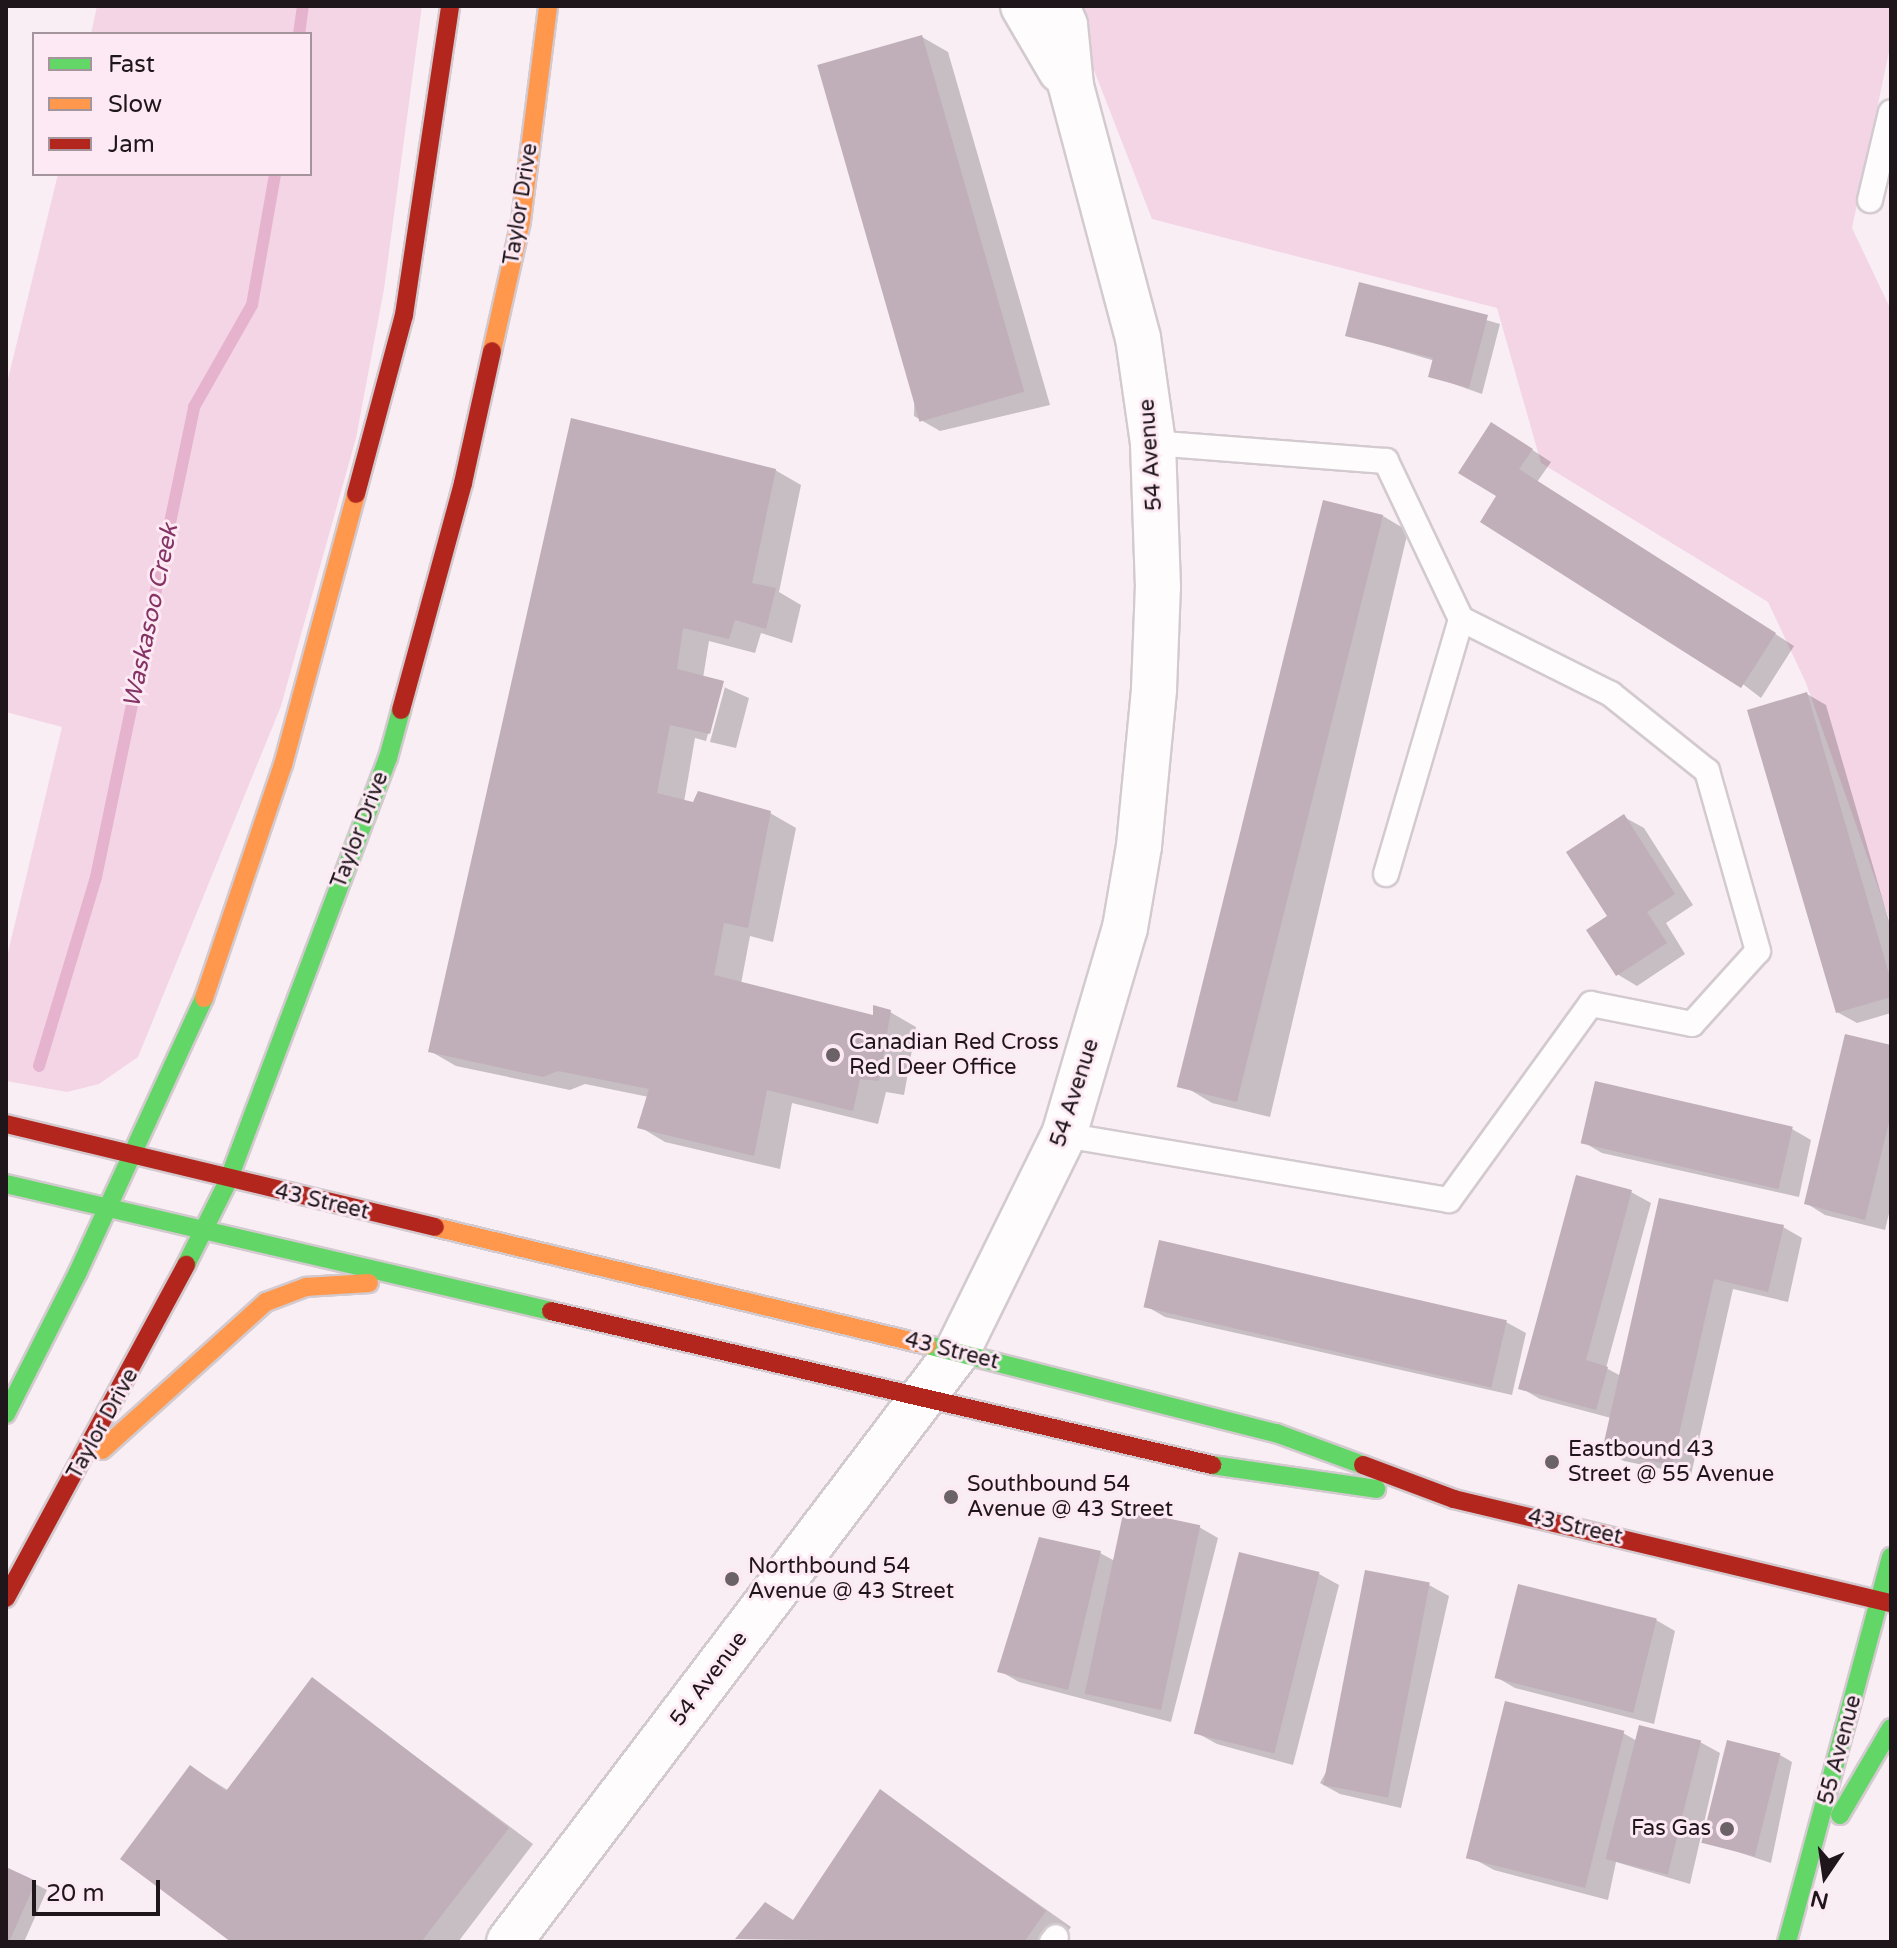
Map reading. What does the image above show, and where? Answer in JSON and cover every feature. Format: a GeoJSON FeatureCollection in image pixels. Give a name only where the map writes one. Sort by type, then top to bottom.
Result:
{"type":"FeatureCollection","features":[{"type":"Feature","properties":{"kind":"street"},"geometry":{"type":"LineString","coordinates":[[6,1414],[133,1157],[212,980],[283,765],[404,315],[450,6]]}},
{"type":"Feature","properties":{"kind":"street","name":"Taylor Drive"},"geometry":{"type":"LineString","coordinates":[[6,1598],[74,1477],[228,1181],[388,758],[463,483],[521,221],[548,6]]}},
{"type":"Feature","properties":{"kind":"street"},"geometry":{"type":"LineString","coordinates":[[539,78],[568,6]]}},
{"type":"Feature","properties":{"kind":"street","name":"54 Avenue"},"geometry":{"type":"LineString","coordinates":[[1023,6],[1071,86]]}},
{"type":"Feature","properties":{"kind":"street","name":"54 Avenue"},"geometry":{"type":"LineString","coordinates":[[509,1942],[957,1352],[1064,1135],[1125,928],[1139,846],[1158,587],[1153,443],[1138,338],[1071,86],[1065,25],[1057,6]]}},
{"type":"Feature","properties":{"kind":"street","name":"43 Street"},"geometry":{"type":"LineString","coordinates":[[6,1124],[228,1181],[957,1352],[1276,1433],[1454,1499],[1886,1601]]}},
{"type":"Feature","properties":{"kind":"street"},"geometry":{"type":"LineString","coordinates":[[6,1184],[1242,1472],[1454,1499]]}},
{"type":"Feature","properties":{"kind":"street"},"geometry":{"type":"LineString","coordinates":[[74,1477],[266,1302],[306,1287],[419,1280]]}},
{"type":"Feature","properties":{"kind":"street","name":"55 Avenue"},"geometry":{"type":"LineString","coordinates":[[1787,1942],[1886,1601],[1891,1557]]}},
{"type":"Feature","properties":{"kind":"street"},"geometry":{"type":"LineString","coordinates":[[1804,1884],[1891,1728]]}},
{"type":"Feature","properties":{"kind":"lane"},"geometry":{"type":"LineString","coordinates":[[1870,200],[1891,112]]}},
{"type":"Feature","properties":{"kind":"lane"},"geometry":{"type":"LineString","coordinates":[[1064,1135],[1449,1200],[1591,1004],[1692,1024],[1758,951],[1707,771],[1611,694],[1461,619],[1386,461],[1153,443]]}},
{"type":"Feature","properties":{"kind":"lane"},"geometry":{"type":"LineString","coordinates":[[1386,874],[1461,619]]}},
{"type":"Feature","properties":{"kind":"shaded area"},"geometry":{"type":"Polygon","coordinates":[[[97,6],[422,6],[384,289],[356,438],[281,706],[138,1057],[99,1084],[67,1092],[6,1081],[6,961],[62,727],[6,712],[6,387],[58,176],[312,176],[312,32],[91,32],[97,6]]]}},
{"type":"Feature","properties":{"kind":"shaded area"},"geometry":{"type":"Polygon","coordinates":[[[1069,6],[1891,6],[1891,42],[1852,228],[1891,310],[1891,924],[1806,683],[1768,602],[1541,463],[1497,308],[1152,219],[1069,6]]]}},
{"type":"Feature","properties":{"kind":"building"},"geometry":{"type":"Polygon","coordinates":[[[922,35],[1024,392],[919,422],[817,65],[922,35]]]}},
{"type":"Feature","properties":{"kind":"building"},"geometry":{"type":"Polygon","coordinates":[[[1359,282],[1488,315],[1469,388],[1428,377],[1433,358],[1345,336],[1359,282]]]}},
{"type":"Feature","properties":{"kind":"building"},"geometry":{"type":"Polygon","coordinates":[[[571,418],[776,469],[752,583],[776,588],[766,629],[735,620],[729,639],[683,628],[677,669],[724,681],[710,734],[670,725],[657,793],[693,802],[698,791],[771,811],[748,928],[724,923],[714,975],[873,1015],[873,1005],[891,1010],[879,1081],[860,1079],[853,1111],[767,1090],[754,1156],[637,1128],[649,1089],[558,1071],[543,1077],[428,1052],[571,418]]]}},
{"type":"Feature","properties":{"kind":"building"},"geometry":{"type":"Polygon","coordinates":[[[1491,422],[1533,449],[1519,469],[1776,633],[1741,688],[1480,522],[1496,496],[1458,473],[1491,422]]]}},
{"type":"Feature","properties":{"kind":"building"},"geometry":{"type":"Polygon","coordinates":[[[1323,500],[1383,515],[1237,1102],[1177,1087],[1323,500]]]}},
{"type":"Feature","properties":{"kind":"building"},"geometry":{"type":"Polygon","coordinates":[[[1807,692],[1891,981],[1891,997],[1836,1013],[1747,710],[1807,692]]]}},
{"type":"Feature","properties":{"kind":"building"},"geometry":{"type":"Polygon","coordinates":[[[1624,814],[1675,894],[1647,912],[1667,943],[1616,976],[1586,930],[1607,916],[1566,852],[1624,814]]]}},
{"type":"Feature","properties":{"kind":"building"},"geometry":{"type":"Polygon","coordinates":[[[1845,1034],[1891,1045],[1891,1114],[1865,1220],[1804,1204],[1845,1034]]]}},
{"type":"Feature","properties":{"kind":"building"},"geometry":{"type":"Polygon","coordinates":[[[1595,1081],[1793,1127],[1778,1189],[1581,1143],[1595,1081]]]}},
{"type":"Feature","properties":{"kind":"building"},"geometry":{"type":"Polygon","coordinates":[[[1576,1175],[1632,1190],[1586,1360],[1608,1367],[1596,1410],[1518,1389],[1576,1175]]]}},
{"type":"Feature","properties":{"kind":"building"},"geometry":{"type":"Polygon","coordinates":[[[1659,1198],[1784,1225],[1768,1292],[1714,1279],[1672,1465],[1602,1451],[1659,1198]]]}},
{"type":"Feature","properties":{"kind":"building"},"geometry":{"type":"Polygon","coordinates":[[[1159,1240],[1507,1320],[1491,1388],[1143,1307],[1159,1240]]]}},
{"type":"Feature","properties":{"kind":"building"},"geometry":{"type":"Polygon","coordinates":[[[1124,1509],[1200,1525],[1161,1710],[1085,1694],[1124,1509]]]}},
{"type":"Feature","properties":{"kind":"building"},"geometry":{"type":"Polygon","coordinates":[[[1039,1537],[1101,1551],[1068,1690],[997,1672],[1039,1537]]]}},
{"type":"Feature","properties":{"kind":"building"},"geometry":{"type":"Polygon","coordinates":[[[1239,1552],[1320,1572],[1274,1754],[1194,1733],[1239,1552]]]}},
{"type":"Feature","properties":{"kind":"building"},"geometry":{"type":"Polygon","coordinates":[[[1365,1570],[1430,1583],[1388,1798],[1323,1785],[1365,1570]]]}},
{"type":"Feature","properties":{"kind":"building"},"geometry":{"type":"Polygon","coordinates":[[[1518,1584],[1657,1619],[1633,1713],[1495,1678],[1518,1584]]]}},
{"type":"Feature","properties":{"kind":"building"},"geometry":{"type":"Polygon","coordinates":[[[312,1677],[509,1828],[421,1942],[231,1942],[120,1859],[190,1765],[226,1791],[312,1677]]]}},
{"type":"Feature","properties":{"kind":"building"},"geometry":{"type":"Polygon","coordinates":[[[1505,1701],[1624,1731],[1585,1888],[1466,1858],[1505,1701]]]}},
{"type":"Feature","properties":{"kind":"building"},"geometry":{"type":"Polygon","coordinates":[[[1639,1725],[1701,1740],[1668,1874],[1606,1859],[1639,1725]]]}},
{"type":"Feature","properties":{"kind":"building"},"geometry":{"type":"Polygon","coordinates":[[[1727,1740],[1780,1753],[1755,1856],[1701,1843],[1727,1740]]]}},
{"type":"Feature","properties":{"kind":"building"},"geometry":{"type":"Polygon","coordinates":[[[880,1789],[1046,1911],[1024,1942],[735,1939],[765,1902],[793,1920],[880,1789]]]}},
{"type":"Feature","properties":{"kind":"building"},"geometry":{"type":"Polygon","coordinates":[[[6,1867],[36,1881],[9,1942],[6,1942],[6,1867]]]}},
{"type":"Feature","properties":{"kind":"waterway","name":"Waskasoo Creek"},"geometry":{"type":"LineString","coordinates":[[299,32],[303,6]]}},
{"type":"Feature","properties":{"kind":"waterway","name":"Waskasoo Creek"},"geometry":{"type":"LineString","coordinates":[[39,1066],[96,877],[194,407],[252,305],[275,176]]}},
{"type":"Feature","properties":{"kind":"traffic: fast"},"geometry":{"type":"LineString","coordinates":[[186,1265],[228,1181],[388,758],[401,710]]}},
{"type":"Feature","properties":{"kind":"traffic: fast"},"geometry":{"type":"LineString","coordinates":[[6,1414],[78,1272],[204,998]]}},
{"type":"Feature","properties":{"kind":"traffic: fast"},"geometry":{"type":"LineString","coordinates":[[6,1184],[551,1311]]}},
{"type":"Feature","properties":{"kind":"traffic: fast"},"geometry":{"type":"LineString","coordinates":[[927,1345],[1276,1433],[1363,1465]]}},
{"type":"Feature","properties":{"kind":"traffic: fast"},"geometry":{"type":"LineString","coordinates":[[1212,1465],[1376,1489]]}},
{"type":"Feature","properties":{"kind":"traffic: fast"},"geometry":{"type":"LineString","coordinates":[[1787,1942],[1891,1557]]}},
{"type":"Feature","properties":{"kind":"traffic: fast"},"geometry":{"type":"LineString","coordinates":[[1840,1815],[1891,1728]]}},
{"type":"Feature","properties":{"kind":"traffic: slow"},"geometry":{"type":"LineString","coordinates":[[492,351],[521,221],[548,6]]}},
{"type":"Feature","properties":{"kind":"traffic: slow"},"geometry":{"type":"LineString","coordinates":[[204,998],[283,765],[356,494]]}},
{"type":"Feature","properties":{"kind":"traffic: slow"},"geometry":{"type":"LineString","coordinates":[[435,1227],[927,1345]]}},
{"type":"Feature","properties":{"kind":"traffic: slow"},"geometry":{"type":"LineString","coordinates":[[102,1450],[266,1302],[306,1287],[369,1283]]}},
{"type":"Feature","properties":{"kind":"traffic: jam"},"geometry":{"type":"LineString","coordinates":[[356,494],[404,315],[450,6]]}},
{"type":"Feature","properties":{"kind":"traffic: jam"},"geometry":{"type":"LineString","coordinates":[[401,710],[463,483],[492,351]]}},
{"type":"Feature","properties":{"kind":"traffic: jam"},"geometry":{"type":"LineString","coordinates":[[6,1124],[435,1227]]}},
{"type":"Feature","properties":{"kind":"traffic: jam"},"geometry":{"type":"LineString","coordinates":[[6,1598],[186,1265]]}},
{"type":"Feature","properties":{"kind":"traffic: jam"},"geometry":{"type":"LineString","coordinates":[[551,1311],[1212,1465]]}},
{"type":"Feature","properties":{"kind":"traffic: jam"},"geometry":{"type":"LineString","coordinates":[[1363,1465],[1454,1499],[1891,1603]]}},
{"type":"Feature","properties":{"kind":"place","name":"Canadian Red Cross Red Deer Office"},"geometry":{"type":"Point","coordinates":[833,1055]}},
{"type":"Feature","properties":{"kind":"place","name":"Eastbound 43 Street @ 55 Avenue"},"geometry":{"type":"Point","coordinates":[1552,1462]}},
{"type":"Feature","properties":{"kind":"place","name":"Southbound 54 Avenue @ 43 Street"},"geometry":{"type":"Point","coordinates":[951,1497]}},
{"type":"Feature","properties":{"kind":"place","name":"Northbound 54 Avenue @ 43 Street"},"geometry":{"type":"Point","coordinates":[732,1579]}},
{"type":"Feature","properties":{"kind":"place","name":"Fas Gas"},"geometry":{"type":"Point","coordinates":[1727,1829]}}]}
